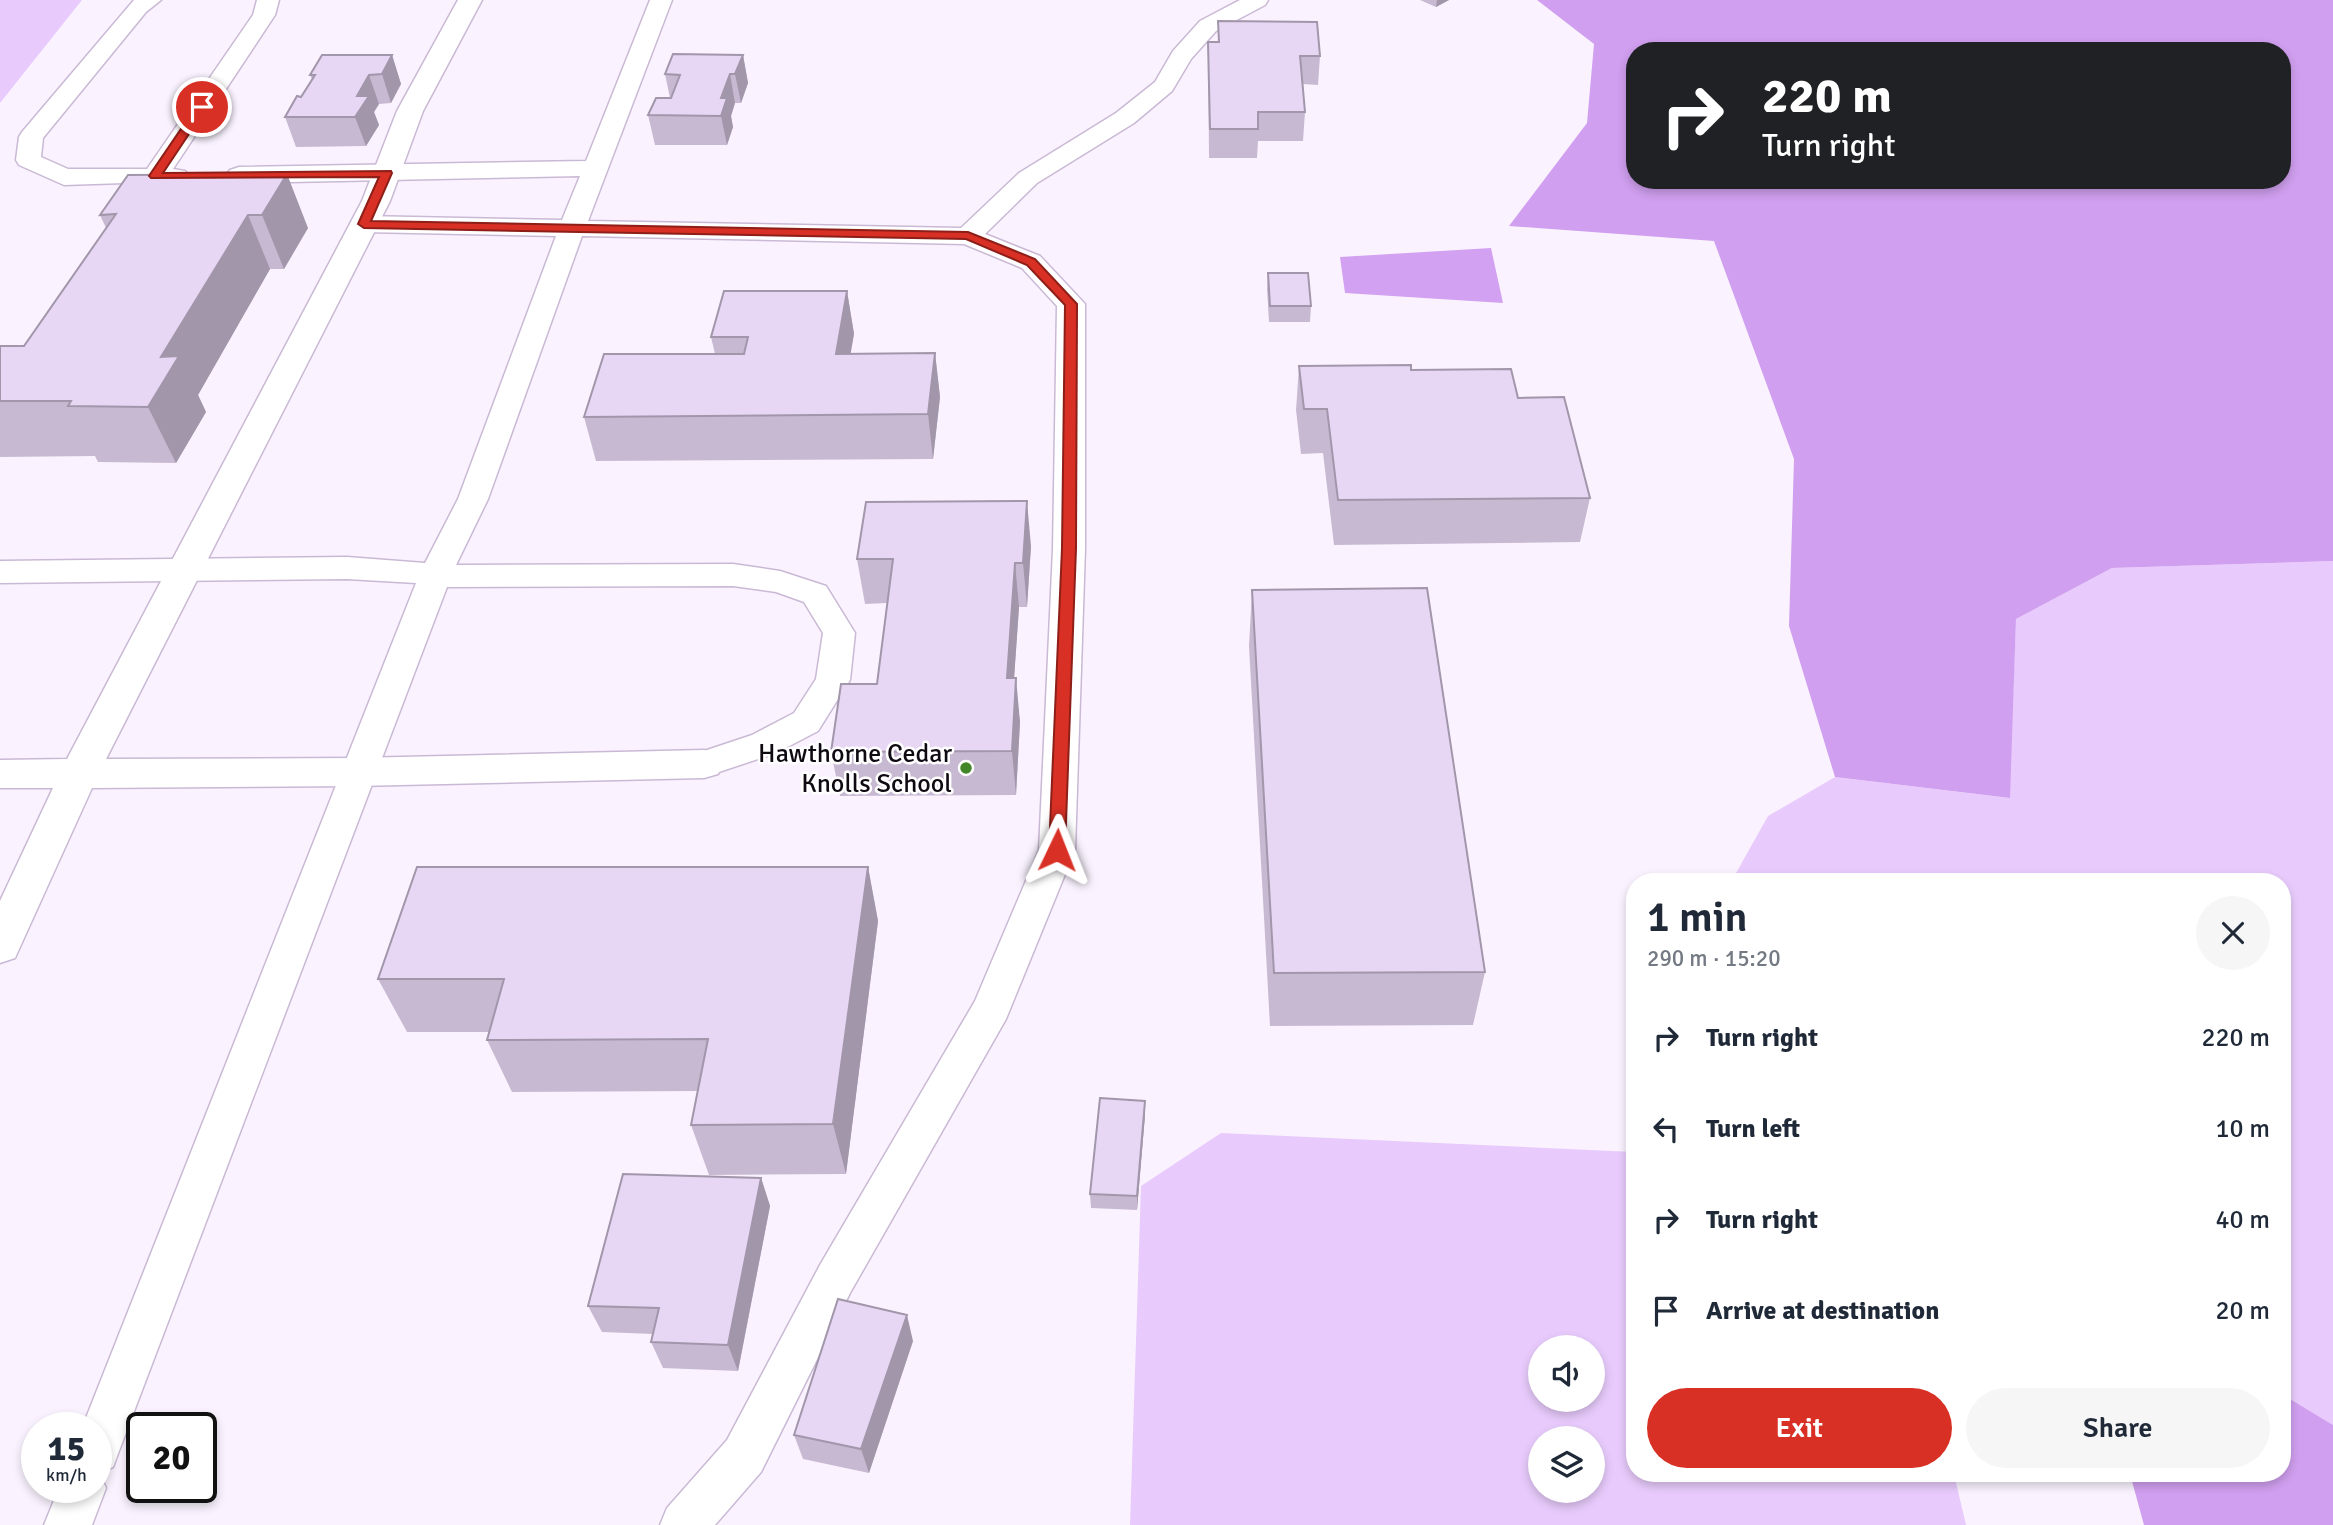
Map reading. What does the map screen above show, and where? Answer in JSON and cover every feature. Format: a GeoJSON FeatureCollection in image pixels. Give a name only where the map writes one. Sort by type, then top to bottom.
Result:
{"type":"FeatureCollection","features":[{"type":"Feature","properties":{"kind":"street"},"geometry":{"type":"LineString","coordinates":[[0,946],[78,775],[364,224],[410,111],[470,0]]}},
{"type":"Feature","properties":{"kind":"street"},"geometry":{"type":"LineString","coordinates":[[0,774],[357,772],[704,764]]}},
{"type":"Feature","properties":{"kind":"lane"},"geometry":{"type":"LineString","coordinates":[[150,0],[138,7],[31,137],[28,160],[64,177],[596,168]]}},
{"type":"Feature","properties":{"kind":"lane"},"geometry":{"type":"LineString","coordinates":[[155,176],[264,15],[268,0]]}},
{"type":"Feature","properties":{"kind":"lane"},"geometry":{"type":"LineString","coordinates":[[111,1412],[357,772],[435,576],[473,499],[572,228],[661,0]]}},
{"type":"Feature","properties":{"kind":"lane"},"geometry":{"type":"LineString","coordinates":[[968,236],[1028,178],[1125,118],[1164,86],[1181,56],[1208,26],[1257,0]]}},
{"type":"Feature","properties":{"kind":"lane"},"geometry":{"type":"LineString","coordinates":[[364,224],[968,236],[1031,262],[1071,304],[1069,548],[1057,850],[992,1007],[835,1279],[744,1456],[684,1525]]}},
{"type":"Feature","properties":{"kind":"lane"},"geometry":{"type":"LineString","coordinates":[[0,572],[347,568],[408,571],[435,576],[733,575],[780,582],[815,594],[839,633],[833,680],[806,722],[764,744],[704,764]]}},
{"type":"Feature","properties":{"kind":"lane"},"geometry":{"type":"LineString","coordinates":[[68,1525],[76,1503]]}},
{"type":"Feature","properties":{"kind":"shaded area"},"geometry":{"type":"Polygon","coordinates":[[[0,0],[82,0],[0,103],[0,0]]]}},
{"type":"Feature","properties":{"kind":"shaded area"},"geometry":{"type":"Polygon","coordinates":[[[1537,0],[2333,0],[2333,561],[2112,568],[2016,619],[2010,798],[1835,777],[1789,626],[1794,459],[1714,241],[1509,226],[1587,123],[1594,44],[1537,0]]]}},
{"type":"Feature","properties":{"kind":"shaded area"},"geometry":{"type":"Polygon","coordinates":[[[1491,248],[1503,303],[1345,293],[1340,257],[1491,248]]]}},
{"type":"Feature","properties":{"kind":"shaded area"},"geometry":{"type":"Polygon","coordinates":[[[2333,561],[2333,1425],[2291,1399],[2291,873],[1736,873],[1768,816],[1835,777],[2009,798],[2016,619],[2112,568],[2333,561]]]}},
{"type":"Feature","properties":{"kind":"shaded area"},"geometry":{"type":"Polygon","coordinates":[[[1221,1133],[1626,1152],[1626,1482],[1956,1482],[1966,1525],[1130,1525],[1141,1186],[1221,1133]]]}},
{"type":"Feature","properties":{"kind":"shaded area"},"geometry":{"type":"Polygon","coordinates":[[[2291,1399],[2333,1425],[2333,1525],[2144,1525],[2132,1482],[2291,1482],[2291,1399]]]}},
{"type":"Feature","properties":{"kind":"building"},"geometry":{"type":"Polygon","coordinates":[[[1218,21],[1317,22],[1320,56],[1300,56],[1305,112],[1258,112],[1258,129],[1210,129],[1208,42],[1219,42],[1218,21]]]}},
{"type":"Feature","properties":{"kind":"building"},"geometry":{"type":"Polygon","coordinates":[[[673,54],[743,55],[735,74],[730,74],[721,98],[727,98],[721,116],[648,115],[656,98],[671,98],[680,75],[665,74],[673,54]]]}},
{"type":"Feature","properties":{"kind":"building"},"geometry":{"type":"Polygon","coordinates":[[[322,55],[392,55],[382,74],[369,75],[357,96],[369,96],[355,117],[285,117],[297,96],[301,97],[315,75],[310,75],[322,55]]]}},
{"type":"Feature","properties":{"kind":"building"},"geometry":{"type":"Polygon","coordinates":[[[287,174],[262,215],[248,215],[161,357],[179,356],[148,407],[68,406],[71,401],[0,401],[0,346],[24,346],[116,214],[100,215],[128,175],[287,174]]]}},
{"type":"Feature","properties":{"kind":"building"},"geometry":{"type":"Polygon","coordinates":[[[1268,273],[1308,273],[1311,306],[1270,306],[1268,273]]]}},
{"type":"Feature","properties":{"kind":"building"},"geometry":{"type":"Polygon","coordinates":[[[724,291],[847,291],[836,354],[935,353],[928,414],[584,417],[604,354],[744,354],[748,337],[711,337],[724,291]]]}},
{"type":"Feature","properties":{"kind":"building"},"geometry":{"type":"Polygon","coordinates":[[[1411,365],[1411,370],[1511,369],[1518,398],[1564,397],[1590,498],[1338,500],[1327,409],[1304,409],[1299,366],[1411,365]]]}},
{"type":"Feature","properties":{"kind":"building"},"geometry":{"type":"Polygon","coordinates":[[[1027,501],[1023,563],[1015,563],[1007,678],[1016,678],[1012,751],[831,752],[841,684],[877,684],[893,559],[857,559],[866,502],[1027,501]]]}},
{"type":"Feature","properties":{"kind":"building"},"geometry":{"type":"Polygon","coordinates":[[[1427,588],[1485,972],[1274,973],[1252,590],[1427,588]]]}},
{"type":"Feature","properties":{"kind":"building"},"geometry":{"type":"Polygon","coordinates":[[[417,867],[868,867],[833,1124],[691,1125],[708,1039],[487,1040],[504,979],[378,979],[417,867]]]}},
{"type":"Feature","properties":{"kind":"building"},"geometry":{"type":"Polygon","coordinates":[[[1100,1098],[1145,1101],[1137,1196],[1090,1194],[1100,1098]]]}},
{"type":"Feature","properties":{"kind":"building"},"geometry":{"type":"Polygon","coordinates":[[[623,1174],[761,1178],[728,1345],[651,1342],[659,1308],[588,1306],[623,1174]]]}},
{"type":"Feature","properties":{"kind":"building"},"geometry":{"type":"Polygon","coordinates":[[[838,1299],[907,1315],[861,1449],[794,1435],[838,1299]]]}},
{"type":"Feature","properties":{"kind":"place","name":"Hawthorne Cedar Knolls School"},"geometry":{"type":"Point","coordinates":[966,768]}},
{"type":"Feature","properties":{"kind":"route"},"geometry":{"type":"LineString","coordinates":[[202,107],[155,176],[387,173],[364,224],[968,236],[1031,262],[1071,304],[1069,548],[1057,850]]}}]}
